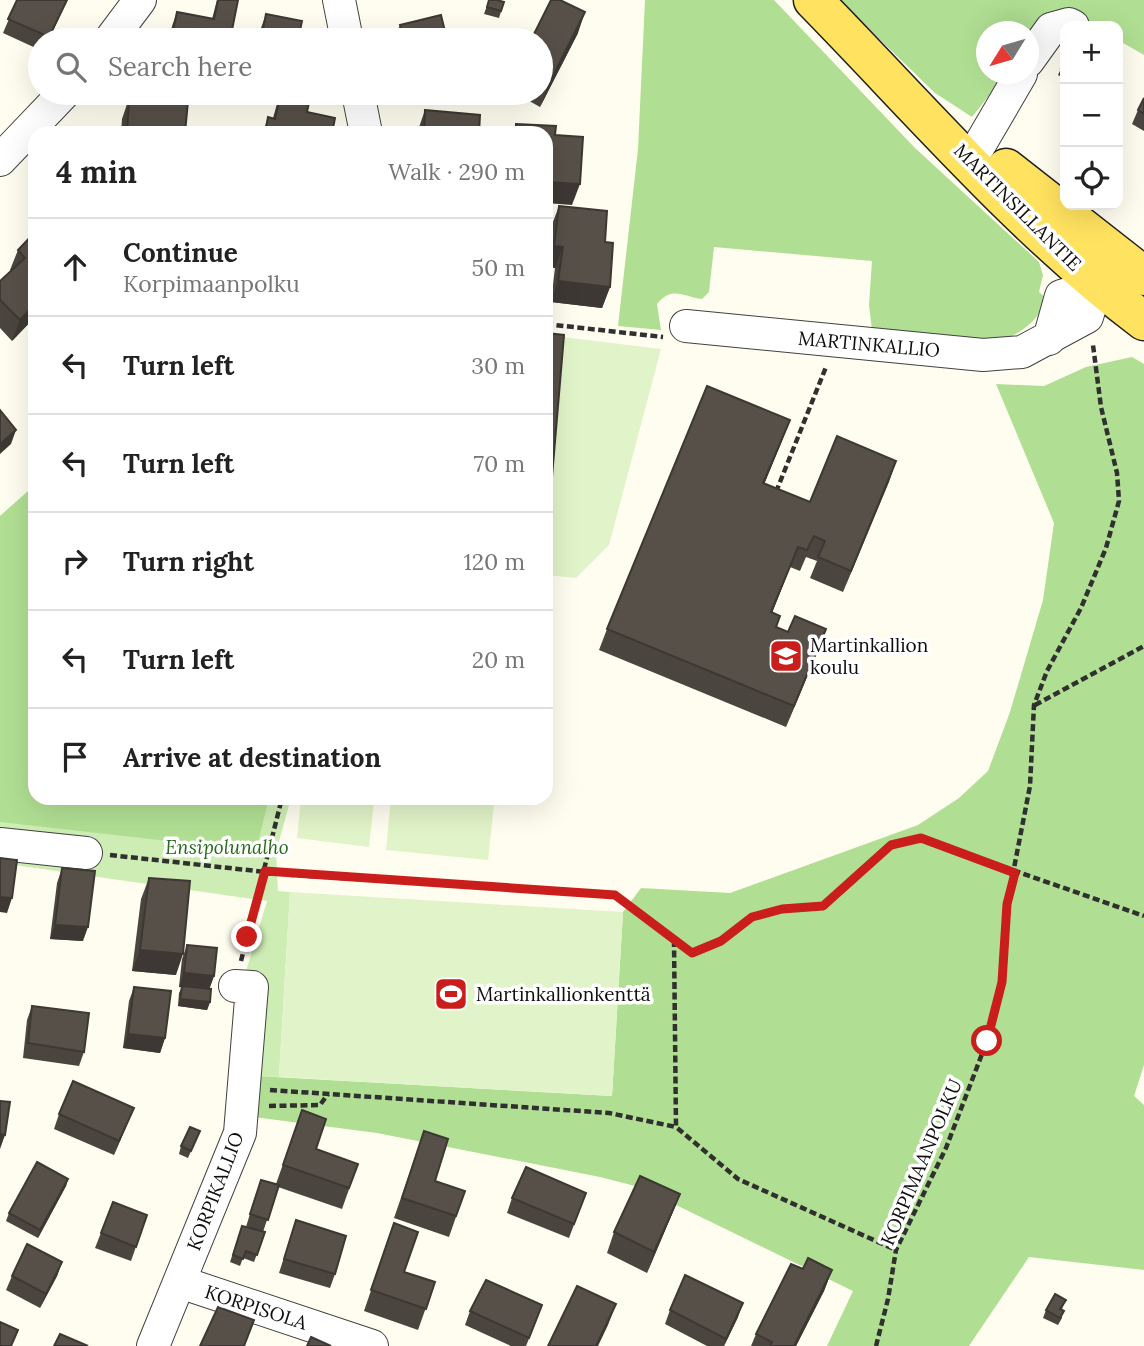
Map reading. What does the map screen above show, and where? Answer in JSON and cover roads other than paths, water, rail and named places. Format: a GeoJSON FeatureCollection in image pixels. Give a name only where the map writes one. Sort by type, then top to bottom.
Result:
{"type":"FeatureCollection","features":[{"type":"Feature","properties":{"kind":"main road","name":"MARTINSILLANTIE"},"geometry":{"type":"LineString","coordinates":[[813,0],[898,86],[1120,273]]}},
{"type":"Feature","properties":{"kind":"main road","name":"MARTINSILLANTIE"},"geometry":{"type":"LineString","coordinates":[[898,86],[979,146],[1120,273],[1144,321]]}},
{"type":"Feature","properties":{"kind":"street"},"geometry":{"type":"LineString","coordinates":[[119,28],[140,0]]}},
{"type":"Feature","properties":{"kind":"street"},"geometry":{"type":"LineString","coordinates":[[339,0],[345,28]]}},
{"type":"Feature","properties":{"kind":"street"},"geometry":{"type":"LineString","coordinates":[[1039,46],[1051,29],[1060,26]]}},
{"type":"Feature","properties":{"kind":"street"},"geometry":{"type":"LineString","coordinates":[[979,146],[1015,84]]}},
{"type":"Feature","properties":{"kind":"street"},"geometry":{"type":"LineString","coordinates":[[32,126],[53,105]]}},
{"type":"Feature","properties":{"kind":"street"},"geometry":{"type":"LineString","coordinates":[[360,105],[365,126]]}},
{"type":"Feature","properties":{"kind":"street"},"geometry":{"type":"LineString","coordinates":[[0,160],[28,131]]}},
{"type":"Feature","properties":{"kind":"street","name":"MARTINKALLIO"},"geometry":{"type":"LineString","coordinates":[[686,327],[983,355],[1022,352],[1049,340],[1087,317],[1120,273]]}},
{"type":"Feature","properties":{"kind":"street"},"geometry":{"type":"LineString","coordinates":[[0,844],[86,852]]}},
{"type":"Feature","properties":{"kind":"street","name":"KORPIKALLIO"},"geometry":{"type":"LineString","coordinates":[[153,1346],[240,1133],[245,1097],[243,987]]}},
{"type":"Feature","properties":{"kind":"street","name":"KORPISOLA"},"geometry":{"type":"LineString","coordinates":[[180,1282],[372,1346]]}},
{"type":"Feature","properties":{"kind":"place","name":"Martinkallion koulu"},"geometry":{"type":"Point","coordinates":[786,656]}},
{"type":"Feature","properties":{"kind":"place","name":"Martinkallionkenttä"},"geometry":{"type":"Point","coordinates":[451,994]}},
{"type":"Feature","properties":{"kind":"park label","name":"Ensipolunalho"},"geometry":{"type":"Point","coordinates":[227,847]}}]}
